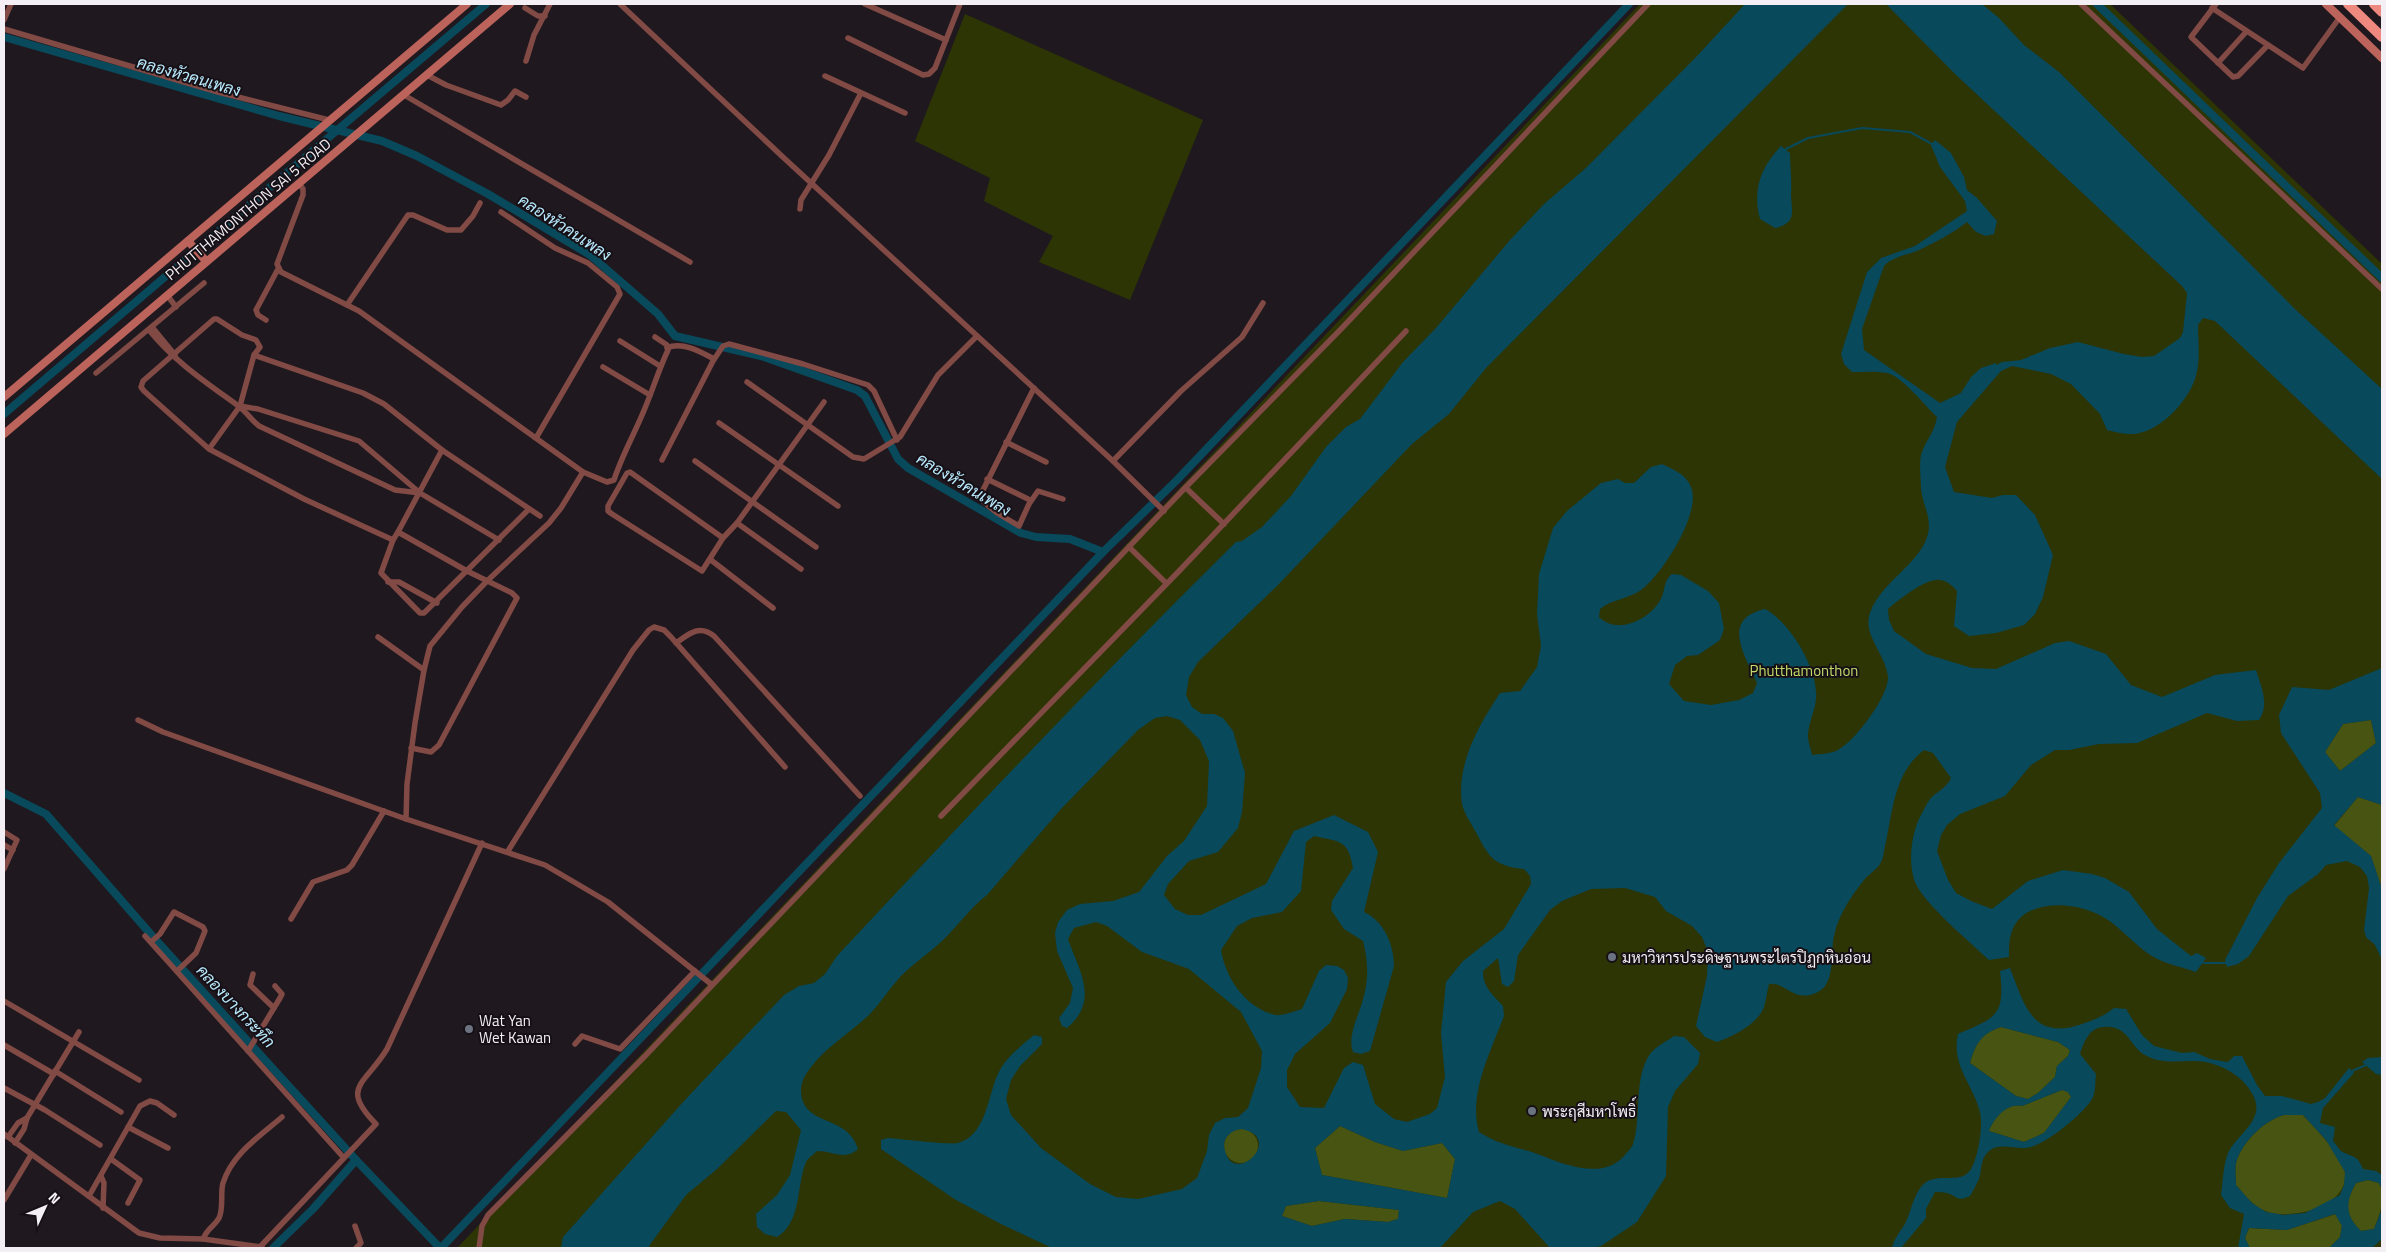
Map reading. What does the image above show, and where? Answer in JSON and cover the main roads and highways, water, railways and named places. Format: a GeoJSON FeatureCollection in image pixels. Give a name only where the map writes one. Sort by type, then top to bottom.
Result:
{"type":"FeatureCollection","features":[{"type":"Feature","properties":{"kind":"highway"},"geometry":{"type":"LineString","coordinates":[[2348,4],[2382,36]]}},
{"type":"Feature","properties":{"kind":"highway"},"geometry":{"type":"LineString","coordinates":[[2374,4],[2382,12]]}},
{"type":"Feature","properties":{"kind":"main road","name":"PHUTTHAMONTHON SAI 5 ROAD"},"geometry":{"type":"LineString","coordinates":[[4,397],[467,4]]}},
{"type":"Feature","properties":{"kind":"main road","name":"PHUTTHAMONTHON SAI 5 ROAD"},"geometry":{"type":"LineString","coordinates":[[4,434],[206,261],[300,185],[510,4]]}},
{"type":"Feature","properties":{"kind":"main road"},"geometry":{"type":"LineString","coordinates":[[2326,4],[2382,58]]}},
{"type":"Feature","properties":{"kind":"main road"},"geometry":{"type":"LineString","coordinates":[[188,241],[206,261]]}},
{"type":"Feature","properties":{"kind":"water"},"geometry":{"type":"Polygon","coordinates":[[[1745,4],[1848,4],[1486,368],[1449,414],[1412,444],[1278,585],[1198,662],[1189,677],[1186,695],[1192,707],[1202,714],[1214,714],[1223,718],[1233,731],[1245,773],[1242,812],[1238,828],[1218,852],[1189,861],[1168,884],[1164,895],[1175,909],[1188,915],[1201,915],[1266,884],[1294,831],[1334,815],[1368,832],[1378,852],[1364,912],[1377,921],[1386,934],[1394,958],[1394,966],[1370,1051],[1361,1054],[1353,1052],[1351,1039],[1365,992],[1367,977],[1367,963],[1363,941],[1344,929],[1331,910],[1332,901],[1353,868],[1348,852],[1341,843],[1314,836],[1306,842],[1301,891],[1282,912],[1252,918],[1237,926],[1221,950],[1232,981],[1246,999],[1264,1011],[1275,1015],[1302,1009],[1319,971],[1326,965],[1337,966],[1344,970],[1348,978],[1347,989],[1330,1023],[1295,1054],[1287,1070],[1287,1087],[1300,1107],[1324,1108],[1344,1068],[1353,1062],[1363,1065],[1375,1104],[1394,1119],[1407,1122],[1430,1114],[1437,1108],[1445,1077],[1441,1033],[1446,982],[1463,961],[1504,929],[1531,884],[1530,876],[1524,869],[1501,864],[1486,851],[1467,816],[1462,804],[1461,789],[1462,774],[1466,760],[1484,718],[1500,693],[1520,691],[1537,667],[1541,646],[1537,614],[1539,574],[1553,528],[1567,511],[1601,483],[1618,479],[1625,483],[1634,483],[1651,467],[1662,464],[1683,476],[1691,487],[1693,498],[1686,527],[1669,557],[1650,582],[1636,593],[1600,609],[1599,617],[1614,625],[1632,623],[1640,619],[1654,609],[1659,602],[1667,580],[1672,574],[1681,575],[1708,591],[1719,603],[1724,629],[1720,640],[1698,655],[1687,656],[1675,665],[1669,684],[1684,701],[1711,705],[1739,700],[1753,693],[1757,683],[1742,650],[1740,630],[1743,621],[1751,614],[1765,609],[1784,624],[1793,636],[1808,661],[1813,675],[1816,699],[1808,736],[1812,755],[1838,750],[1862,728],[1883,695],[1888,677],[1883,660],[1869,629],[1868,621],[1875,602],[1882,592],[1916,556],[1927,537],[1929,525],[1921,489],[1920,459],[1937,417],[1900,380],[1887,373],[1852,372],[1844,364],[1841,354],[1867,272],[1881,258],[1915,246],[1967,211],[1965,201],[1940,167],[1931,145],[1935,140],[1951,153],[1964,177],[1967,190],[1977,198],[1997,221],[1994,234],[1986,236],[1976,232],[1967,222],[1932,244],[1896,258],[1884,266],[1862,329],[1864,350],[1940,403],[1961,393],[1971,377],[1981,368],[1996,363],[1996,365],[2002,362],[2021,360],[2050,348],[2078,342],[2124,354],[2142,357],[2154,356],[2180,338],[2183,332],[2187,293],[2182,286],[1954,73],[1886,4],[1983,5],[1998,17],[2024,45],[2059,72],[2296,310],[2382,389],[2382,479],[2215,321],[2203,318],[2198,325],[2199,358],[2197,372],[2185,398],[2170,416],[2140,433],[2127,434],[2107,430],[2100,414],[2071,384],[2051,374],[2012,366],[2001,371],[1957,422],[1945,467],[1954,492],[1992,498],[2003,495],[2016,495],[2035,515],[2053,555],[2043,597],[2035,614],[2024,625],[1996,633],[1969,636],[1954,626],[1957,591],[1945,581],[1940,580],[1934,580],[1920,586],[1888,609],[1889,620],[1894,631],[1926,654],[1972,668],[1996,669],[2055,643],[2069,641],[2106,654],[2131,685],[2162,697],[2215,675],[2256,670],[2264,702],[2264,708],[2259,720],[2237,721],[2207,713],[2137,743],[2099,744],[2069,750],[2055,750],[2031,765],[2005,796],[1960,814],[1947,825],[1941,835],[1937,851],[1948,880],[1956,893],[1992,909],[2028,881],[2063,870],[2105,878],[2129,892],[2157,929],[2191,956],[2197,953],[2206,958],[2196,972],[2157,959],[2144,951],[2115,925],[2099,915],[2080,908],[2056,905],[2044,906],[2024,915],[2016,923],[2011,934],[2009,957],[1989,960],[1937,912],[1915,882],[1911,858],[1916,826],[1930,799],[1947,785],[1951,778],[1933,753],[1924,750],[1914,759],[1901,780],[1893,804],[1881,862],[1854,893],[1839,921],[1834,936],[1830,975],[1824,988],[1818,992],[1803,996],[1781,986],[1769,984],[1761,1013],[1744,1029],[1730,1037],[1717,1042],[1705,1037],[1696,1026],[1707,976],[1708,952],[1702,937],[1692,926],[1666,911],[1655,897],[1625,888],[1591,889],[1562,901],[1550,910],[1518,955],[1514,981],[1508,987],[1502,984],[1498,958],[1483,971],[1486,986],[1503,1006],[1504,1016],[1482,1073],[1476,1103],[1476,1118],[1479,1132],[1502,1143],[1563,1163],[1585,1168],[1596,1169],[1616,1163],[1633,1144],[1636,1133],[1641,1075],[1652,1051],[1674,1036],[1684,1037],[1700,1053],[1698,1064],[1675,1091],[1668,1107],[1666,1176],[1637,1222],[1601,1246],[1591,1248],[1550,1248],[1515,1209],[1500,1201],[1473,1212],[1440,1248],[1052,1248],[956,1200],[881,1149],[881,1140],[888,1138],[935,1143],[958,1143],[968,1138],[976,1131],[982,1121],[996,1077],[1004,1063],[1020,1046],[1034,1035],[1042,1037],[1042,1044],[1020,1066],[1011,1080],[1006,1099],[1011,1115],[1041,1148],[1090,1184],[1116,1197],[1138,1199],[1182,1189],[1197,1178],[1207,1151],[1209,1135],[1215,1123],[1225,1118],[1238,1117],[1248,1108],[1261,1068],[1262,1051],[1241,1012],[1189,969],[1142,952],[1107,926],[1096,922],[1074,928],[1068,939],[1081,974],[1085,996],[1083,1007],[1067,1028],[1062,1026],[1059,1018],[1070,1003],[1073,988],[1057,951],[1055,933],[1058,922],[1067,910],[1080,904],[1113,901],[1139,892],[1167,856],[1184,841],[1207,806],[1209,761],[1200,740],[1180,720],[1167,716],[1155,718],[1138,730],[1061,809],[987,895],[948,935],[901,976],[870,1014],[817,1059],[808,1071],[802,1082],[801,1090],[806,1108],[813,1114],[846,1131],[853,1138],[858,1149],[853,1153],[844,1155],[817,1151],[808,1159],[803,1171],[795,1213],[785,1230],[777,1237],[765,1234],[757,1227],[756,1214],[777,1195],[790,1175],[801,1130],[786,1112],[776,1111],[717,1169],[686,1195],[649,1246],[651,1248],[561,1248],[563,1237],[684,1101],[784,995],[799,986],[814,983],[825,974],[837,956],[1134,644],[1236,542],[1242,541],[1262,527],[1291,496],[1326,447],[1346,427],[1360,419],[1403,362],[1436,328],[1510,240],[1544,204],[1587,167],[1698,55],[1745,4]],[[1340,1126],[1315,1148],[1322,1175],[1447,1198],[1455,1159],[1442,1143],[1403,1151],[1375,1142],[1340,1126]],[[1242,1129],[1231,1133],[1224,1142],[1225,1151],[1230,1161],[1238,1164],[1246,1162],[1253,1157],[1258,1149],[1259,1141],[1254,1134],[1242,1129]],[[1319,1201],[1286,1206],[1282,1216],[1312,1226],[1345,1219],[1388,1222],[1398,1219],[1399,1210],[1319,1201]]]}},
{"type":"Feature","properties":{"kind":"water"},"geometry":{"type":"Polygon","coordinates":[[[1781,146],[1790,153],[1792,215],[1787,223],[1775,228],[1760,219],[1757,198],[1763,171],[1781,146]]]}},
{"type":"Feature","properties":{"kind":"water"},"geometry":{"type":"Polygon","coordinates":[[[2382,668],[2382,805],[2358,797],[2334,825],[2371,856],[2382,889],[2382,960],[2375,945],[2366,937],[2364,930],[2369,888],[2367,876],[2360,867],[2347,861],[2326,865],[2318,874],[2288,896],[2249,956],[2238,964],[2227,967],[2225,960],[2257,898],[2279,863],[2322,808],[2320,793],[2281,733],[2279,715],[2292,687],[2329,690],[2382,668]],[[2371,720],[2343,724],[2325,752],[2340,771],[2376,743],[2371,720]]]}},
{"type":"Feature","properties":{"kind":"water"},"geometry":{"type":"Polygon","coordinates":[[[2010,968],[2026,1006],[2032,1016],[2040,1023],[2050,1027],[2063,1028],[2093,1020],[2114,1008],[2126,1009],[2142,1035],[2154,1046],[2182,1053],[2194,1052],[2210,1059],[2228,1062],[2234,1056],[2242,1056],[2265,1096],[2282,1096],[2311,1104],[2318,1102],[2325,1098],[2349,1068],[2354,1073],[2323,1108],[2320,1123],[2335,1127],[2333,1141],[2341,1151],[2357,1159],[2363,1169],[2376,1171],[2382,1175],[2382,1189],[2379,1183],[2368,1180],[2356,1183],[2350,1196],[2348,1208],[2352,1220],[2361,1231],[2374,1229],[2382,1209],[2382,1239],[2372,1248],[2329,1248],[2340,1237],[2342,1226],[2335,1214],[2287,1230],[2249,1228],[2245,1238],[2250,1248],[2238,1248],[2244,1214],[2230,1208],[2221,1195],[2228,1153],[2249,1126],[2256,1112],[2253,1095],[2236,1075],[2220,1066],[2211,1063],[2151,1058],[2140,1051],[2123,1032],[2111,1027],[2103,1027],[2094,1030],[2085,1040],[2080,1054],[2096,1074],[2093,1097],[2083,1111],[2046,1140],[2031,1147],[2004,1146],[1993,1148],[1984,1157],[1979,1179],[1970,1196],[1960,1199],[1947,1193],[1935,1192],[1926,1209],[1926,1218],[1901,1248],[1892,1248],[1921,1187],[1936,1178],[1954,1178],[1965,1175],[1973,1165],[1980,1139],[1981,1118],[1977,1102],[1960,1065],[1957,1045],[1958,1034],[1982,1023],[1995,1013],[2001,997],[2000,971],[2010,968]],[[2001,1027],[1989,1032],[1980,1040],[1974,1050],[1970,1063],[2016,1096],[2028,1099],[2038,1093],[2055,1077],[2057,1066],[2068,1056],[2070,1050],[2058,1042],[2001,1027]],[[2062,1090],[2022,1106],[2011,1107],[2002,1112],[1994,1121],[1989,1131],[2024,1142],[2044,1133],[2071,1097],[2068,1092],[2062,1090]],[[2284,1115],[2257,1131],[2241,1150],[2236,1163],[2236,1185],[2252,1203],[2266,1212],[2284,1215],[2305,1213],[2340,1195],[2344,1185],[2345,1172],[2326,1140],[2303,1115],[2284,1115]]]}},
{"type":"Feature","properties":{"kind":"water"},"geometry":{"type":"Polygon","coordinates":[[[2382,1057],[2382,1075],[2376,1074],[2362,1062],[2368,1058],[2382,1057]]]}},
{"type":"Feature","properties":{"kind":"waterway"},"geometry":{"type":"LineString","coordinates":[[209,239],[486,4]]}},
{"type":"Feature","properties":{"kind":"waterway"},"geometry":{"type":"LineString","coordinates":[[441,1248],[1103,552],[1177,480],[1629,4]]}},
{"type":"Feature","properties":{"kind":"waterway"},"geometry":{"type":"LineString","coordinates":[[2097,4],[2382,278]]}},
{"type":"Feature","properties":{"kind":"waterway","name":"คลองหัวคนเพลง"},"geometry":{"type":"LineString","coordinates":[[4,37],[279,116],[382,141],[417,156],[488,194],[590,255],[658,314],[675,336],[761,356],[857,390],[865,396],[898,459],[908,468],[1021,533],[1036,537],[1070,539],[1103,552]]}},
{"type":"Feature","properties":{"kind":"waterway"},"geometry":{"type":"LineString","coordinates":[[1786,149],[1808,138],[1862,128],[1910,132],[1932,144]]}},
{"type":"Feature","properties":{"kind":"waterway"},"geometry":{"type":"LineString","coordinates":[[4,414],[186,259]]}},
{"type":"Feature","properties":{"kind":"waterway","name":"คลองบางกระทึก"},"geometry":{"type":"LineString","coordinates":[[4,793],[46,814],[154,938],[356,1160],[440,1248]]}},
{"type":"Feature","properties":{"kind":"waterway"},"geometry":{"type":"LineString","coordinates":[[2203,963],[2226,963]]}},
{"type":"Feature","properties":{"kind":"waterway"},"geometry":{"type":"LineString","coordinates":[[2352,1071],[2366,1065]]}},
{"type":"Feature","properties":{"kind":"waterway"},"geometry":{"type":"LineString","coordinates":[[273,1248],[313,1209],[356,1160]]}},
{"type":"Feature","properties":{"kind":"place","name":"มหาวิหารประดิษฐานพระไตรปิฏกหินอ่อน"},"geometry":{"type":"Point","coordinates":[1612,957]}},
{"type":"Feature","properties":{"kind":"place","name":"Wat Yan Wet Kawan"},"geometry":{"type":"Point","coordinates":[469,1029]}},
{"type":"Feature","properties":{"kind":"place","name":"พระฤสีมหาโพธิ์"},"geometry":{"type":"Point","coordinates":[1532,1111]}},
{"type":"Feature","properties":{"kind":"park label","name":"Phutthamonthon"},"geometry":{"type":"Point","coordinates":[1804,670]}}]}
